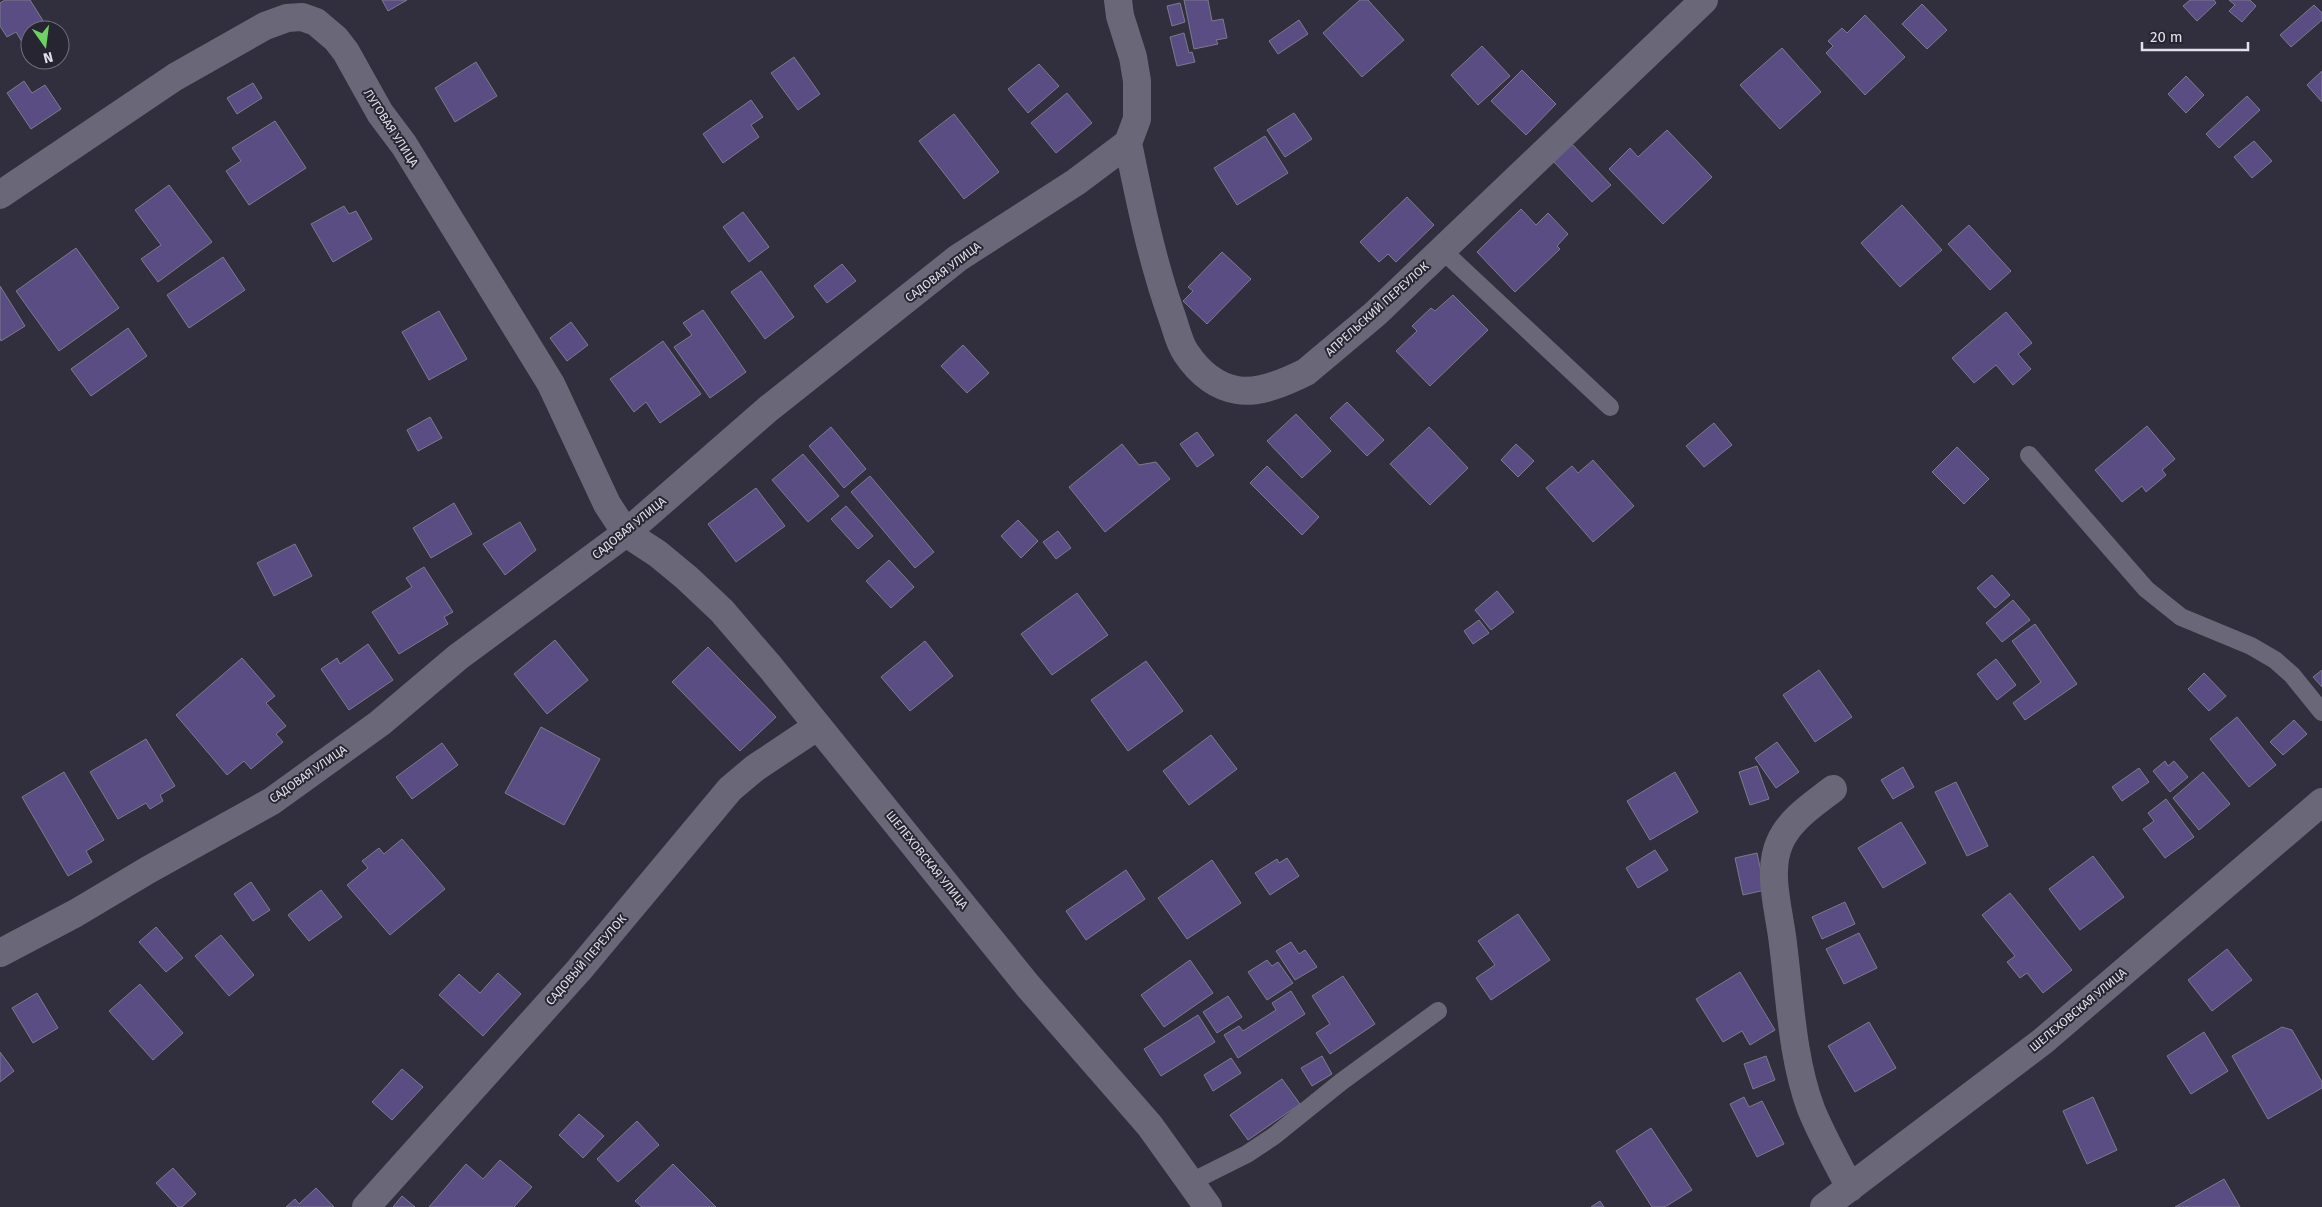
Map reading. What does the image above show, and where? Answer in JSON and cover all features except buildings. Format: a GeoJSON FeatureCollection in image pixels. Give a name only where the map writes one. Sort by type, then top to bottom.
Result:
{"type":"FeatureCollection","features":[{"type":"Feature","properties":{"kind":"street"},"geometry":{"type":"LineString","coordinates":[[1097,0],[1119,8],[1133,57],[1138,81],[1137,119],[1128,143]]}},
{"type":"Feature","properties":{"kind":"street","name":"АПРЕЛЬСКИЙ ПЕРЕУЛОК"},"geometry":{"type":"LineString","coordinates":[[1128,143],[1142,212],[1163,291],[1184,351],[1198,370],[1210,380],[1236,390],[1252,391],[1306,372],[1376,314],[1704,0]]}},
{"type":"Feature","properties":{"kind":"street","name":"ЛУГОВАЯ УЛИЦА"},"geometry":{"type":"LineString","coordinates":[[0,196],[175,77],[265,26],[285,9],[316,22],[336,39],[346,52],[380,113],[404,146],[551,384],[606,504],[626,533]]}},
{"type":"Feature","properties":{"kind":"street","name":"САДОВАЯ УЛИЦА"},"geometry":{"type":"LineString","coordinates":[[0,954],[76,913],[272,800],[380,723],[458,657],[626,533],[768,409],[958,258],[1076,182],[1128,143]]}},
{"type":"Feature","properties":{"kind":"street","name":"ШЕЛЕХОВСКАЯ УЛИЦА"},"geometry":{"type":"LineString","coordinates":[[626,533],[658,554],[722,611],[818,726],[1028,986],[1150,1126],[1208,1207]]}},
{"type":"Feature","properties":{"kind":"street","name":"САДОВЫЙ ПЕРЕУЛОК"},"geometry":{"type":"LineString","coordinates":[[366,1207],[579,970],[730,789],[755,768],[818,726]]}},
{"type":"Feature","properties":{"kind":"street"},"geometry":{"type":"LineString","coordinates":[[1833,789],[1798,816],[1784,836],[1776,856],[1775,882],[1794,1031],[1804,1082],[1812,1110],[1850,1188]]}},
{"type":"Feature","properties":{"kind":"street","name":"ШЕЛЕХОВСКАЯ УЛИЦА"},"geometry":{"type":"LineString","coordinates":[[1824,1207],[2043,1041],[2322,802]]}},
{"type":"Feature","properties":{"kind":"lane"},"geometry":{"type":"LineString","coordinates":[[1442,250],[1610,407]]}},
{"type":"Feature","properties":{"kind":"lane"},"geometry":{"type":"LineString","coordinates":[[2029,455],[2146,589],[2181,617],[2242,642],[2275,660],[2292,675],[2322,712]]}},
{"type":"Feature","properties":{"kind":"lane"},"geometry":{"type":"LineString","coordinates":[[1191,1182],[1247,1154],[1274,1136],[1342,1082],[1438,1011]]}}]}
